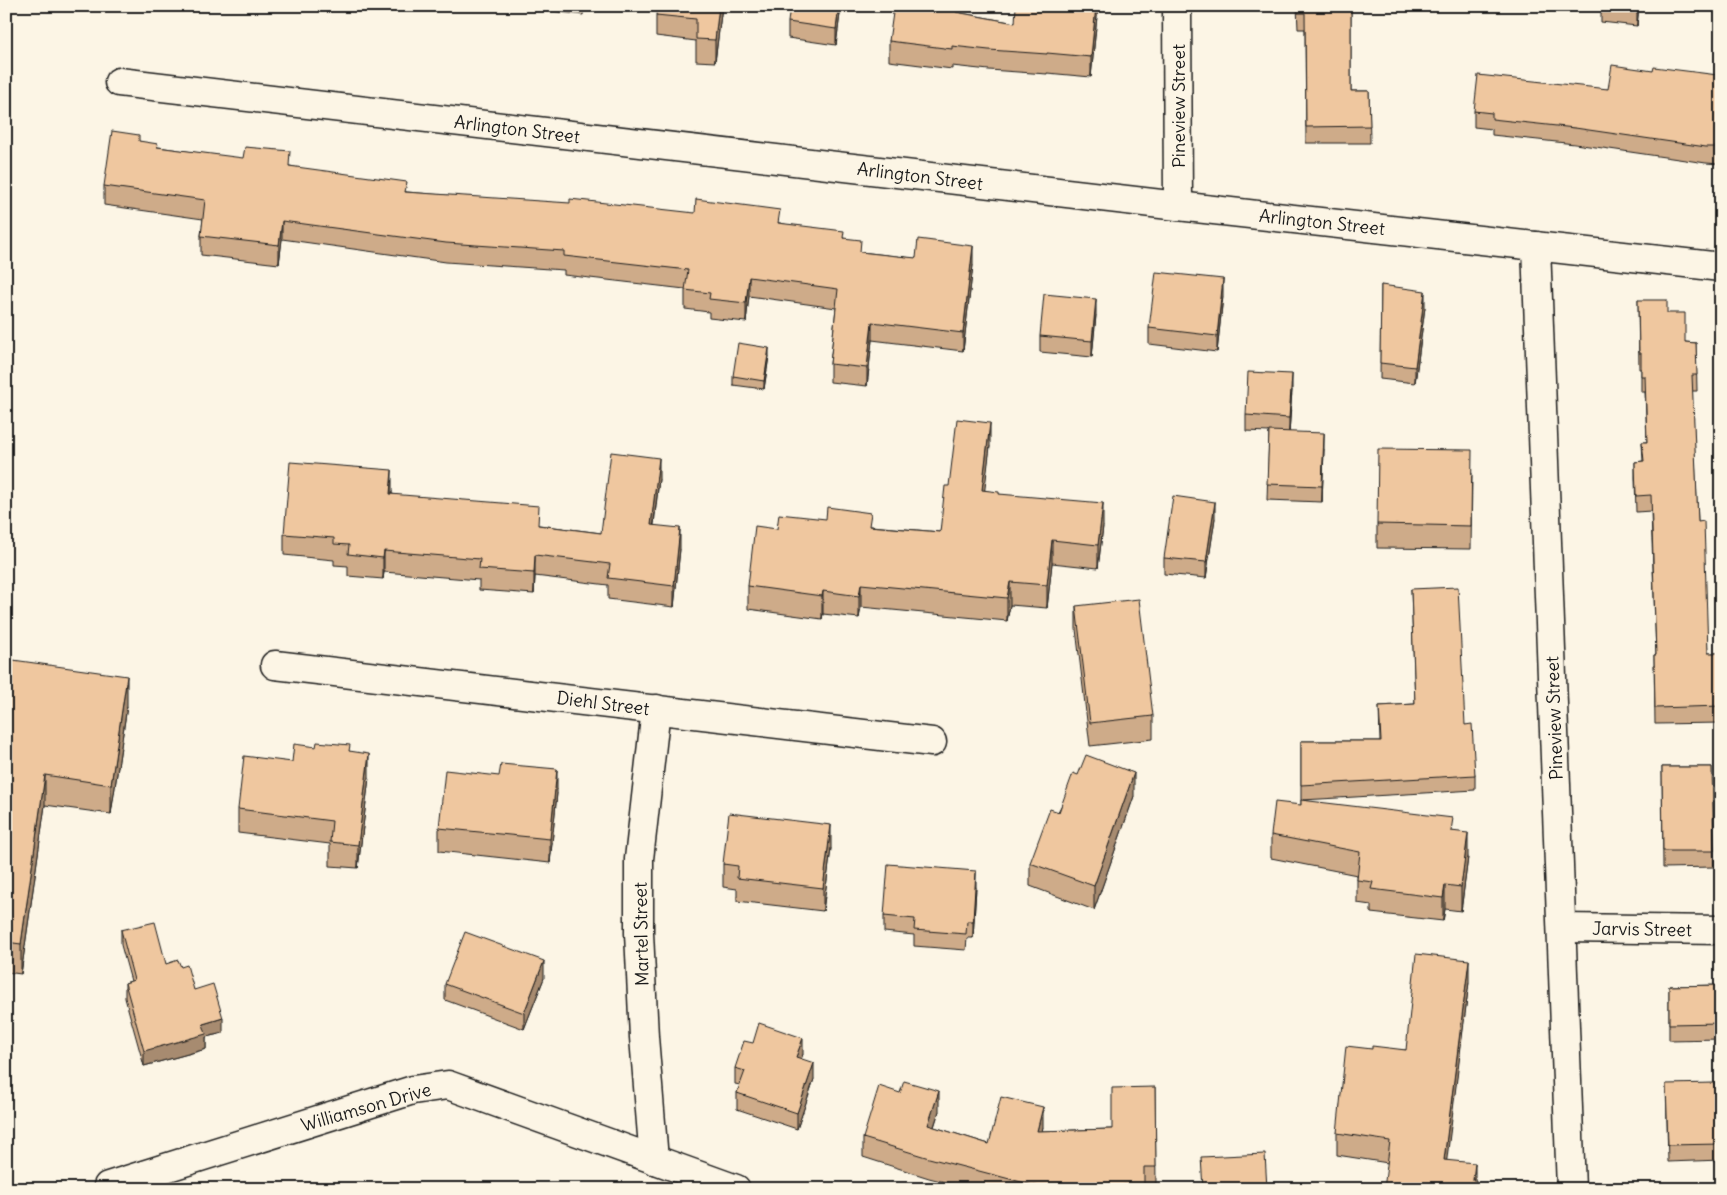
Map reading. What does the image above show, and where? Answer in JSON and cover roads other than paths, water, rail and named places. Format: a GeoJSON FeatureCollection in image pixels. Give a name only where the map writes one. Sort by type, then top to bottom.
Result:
{"type":"FeatureCollection","features":[{"type":"Feature","properties":{"kind":"street","name":"Pineview Street"},"geometry":{"type":"LineString","coordinates":[[1177,6],[1178,206]]}},
{"type":"Feature","properties":{"kind":"street","name":"Arlington Street"},"geometry":{"type":"LineString","coordinates":[[119,82],[1178,206],[1721,267]]}},
{"type":"Feature","properties":{"kind":"street","name":"Pineview Street"},"geometry":{"type":"LineString","coordinates":[[1536,246],[1571,1189]]}},
{"type":"Feature","properties":{"kind":"street","name":"Diehl Street"},"geometry":{"type":"LineString","coordinates":[[275,665],[932,742]]}},
{"type":"Feature","properties":{"kind":"street","name":"Martel Street"},"geometry":{"type":"LineString","coordinates":[[654,1160],[644,1037],[639,933],[639,859],[656,709]]}},
{"type":"Feature","properties":{"kind":"street","name":"Jarvis Street"},"geometry":{"type":"LineString","coordinates":[[1562,928],[1721,930]]}},
{"type":"Feature","properties":{"kind":"street","name":"Williamson Drive"},"geometry":{"type":"LineString","coordinates":[[108,1186],[414,1090],[448,1085],[736,1189]]}}]}
